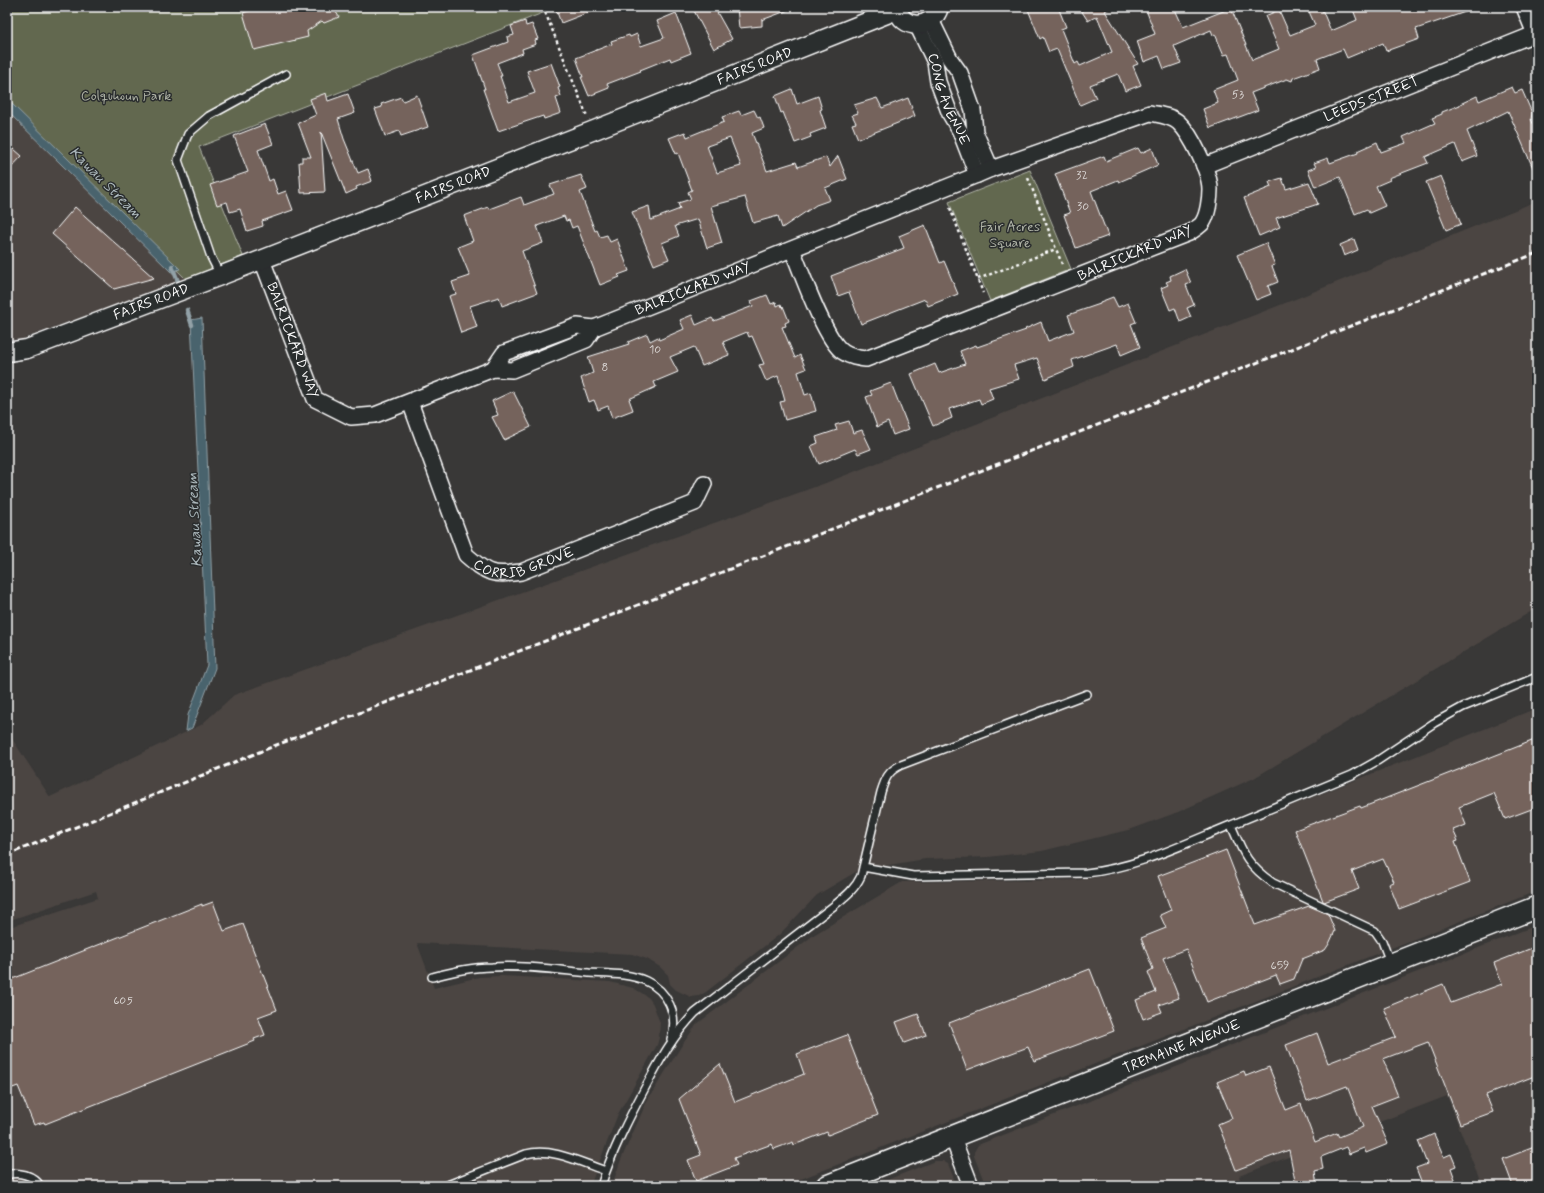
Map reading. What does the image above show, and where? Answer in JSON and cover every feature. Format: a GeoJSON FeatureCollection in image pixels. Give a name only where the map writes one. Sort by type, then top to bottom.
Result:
{"type":"FeatureCollection","features":[{"type":"Feature","properties":{"kind":"main road","name":"TREMAINE AVENUE"},"geometry":{"type":"LineString","coordinates":[[827,1186],[1537,907]]}},
{"type":"Feature","properties":{"kind":"street"},"geometry":{"type":"LineString","coordinates":[[1524,7],[1536,33]]}},
{"type":"Feature","properties":{"kind":"street","name":"FAIRS ROAD"},"geometry":{"type":"LineString","coordinates":[[7,352],[27,349],[262,260],[592,131],[897,8]]}},
{"type":"Feature","properties":{"kind":"street"},"geometry":{"type":"LineString","coordinates":[[897,8],[904,21],[929,17]]}},
{"type":"Feature","properties":{"kind":"street","name":"CONG AVENUE"},"geometry":{"type":"LineString","coordinates":[[929,17],[950,59],[960,74],[973,110],[975,132],[991,169]]}},
{"type":"Feature","properties":{"kind":"street","name":"CONG AVENUE"},"geometry":{"type":"LineString","coordinates":[[929,17],[938,82],[950,114],[960,131],[976,175]]}},
{"type":"Feature","properties":{"kind":"street","name":"LEEDS STREET"},"geometry":{"type":"LineString","coordinates":[[1204,166],[1536,33]]}},
{"type":"Feature","properties":{"kind":"street","name":"BALRICKARD WAY"},"geometry":{"type":"LineString","coordinates":[[262,260],[315,399],[351,417],[375,415],[493,369],[512,370],[586,340],[594,328],[991,169],[1150,113],[1166,116],[1179,122],[1192,140],[1204,166],[1210,188],[1207,212],[1203,223],[1189,233],[866,359],[854,357],[842,352],[829,336],[792,249]]}},
{"type":"Feature","properties":{"kind":"street","name":"CORRIB GROVE"},"geometry":{"type":"LineString","coordinates":[[410,402],[466,555],[481,568],[500,575],[521,572],[695,503],[704,484]]}},
{"type":"Feature","properties":{"kind":"street"},"geometry":{"type":"LineString","coordinates":[[952,1136],[971,1186]]}},
{"type":"Feature","properties":{"kind":"lane"},"geometry":{"type":"LineString","coordinates":[[220,276],[178,160],[188,134],[209,116],[286,74]]}},
{"type":"Feature","properties":{"kind":"lane"},"geometry":{"type":"LineString","coordinates":[[863,867],[913,876],[1086,873],[1100,872],[1135,863],[1352,775],[1377,761],[1434,723],[1489,697],[1537,677]]}},
{"type":"Feature","properties":{"kind":"lane"},"geometry":{"type":"LineString","coordinates":[[601,1186],[629,1118],[670,1043],[682,1026],[695,1013],[852,891],[858,884],[881,792],[885,779],[890,772],[908,762],[1087,694]]}},
{"type":"Feature","properties":{"kind":"lane"},"geometry":{"type":"LineString","coordinates":[[1231,825],[1242,852],[1259,874],[1286,890],[1374,931],[1382,941],[1391,965]]}},
{"type":"Feature","properties":{"kind":"lane"},"geometry":{"type":"LineString","coordinates":[[432,978],[470,969],[492,967],[518,967],[638,977],[656,987],[663,994],[672,1008],[674,1024],[670,1043]]}},
{"type":"Feature","properties":{"kind":"lane"},"geometry":{"type":"LineString","coordinates":[[444,1186],[526,1154],[540,1152],[553,1153],[606,1171]]}},
{"type":"Feature","properties":{"kind":"lane"},"geometry":{"type":"LineString","coordinates":[[7,1175],[12,1173],[26,1175],[40,1186]]}},
{"type":"Feature","properties":{"kind":"path"},"geometry":{"type":"LineString","coordinates":[[543,7],[592,131]]}},
{"type":"Feature","properties":{"kind":"path"},"geometry":{"type":"LineString","coordinates":[[1028,178],[1062,264]]}},
{"type":"Feature","properties":{"kind":"path"},"geometry":{"type":"LineString","coordinates":[[950,208],[983,293]]}},
{"type":"Feature","properties":{"kind":"path"},"geometry":{"type":"LineString","coordinates":[[978,279],[1056,249]]}},
{"type":"Feature","properties":{"kind":"shaded area"},"geometry":{"type":"Polygon","coordinates":[[[7,104],[186,279],[22,339],[7,340],[7,104]]]}},
{"type":"Feature","properties":{"kind":"shaded area"},"geometry":{"type":"Polygon","coordinates":[[[1537,201],[1537,608],[1254,778],[1178,812],[1132,829],[1042,851],[988,857],[925,859],[859,870],[817,895],[780,934],[699,996],[691,997],[676,990],[670,984],[668,975],[660,967],[647,959],[632,954],[417,943],[434,988],[479,977],[502,976],[610,982],[633,988],[649,998],[653,1004],[660,1023],[657,1045],[618,1114],[590,1186],[7,1186],[7,928],[98,898],[96,891],[7,921],[7,731],[50,797],[201,725],[234,695],[823,484],[1303,296],[1537,201]]]}},
{"type":"Feature","properties":{"kind":"shaded area"},"geometry":{"type":"Polygon","coordinates":[[[1537,708],[1537,891],[783,1186],[612,1186],[620,1162],[647,1101],[697,1024],[815,934],[902,882],[1076,880],[1107,876],[1140,866],[1537,708]]]}},
{"type":"Feature","properties":{"kind":"shaded area"},"geometry":{"type":"Polygon","coordinates":[[[1537,925],[1537,1184],[1531,1186],[1482,1186],[1447,1096],[1239,1176],[1242,1186],[986,1186],[974,1156],[974,1152],[978,1145],[1537,925]]]}},
{"type":"Feature","properties":{"kind":"shaded area"},"geometry":{"type":"Polygon","coordinates":[[[935,1161],[943,1161],[948,1164],[957,1186],[872,1186],[935,1161]]]}},
{"type":"Feature","properties":{"kind":"green space","name":"Colquhoun Park"},"geometry":{"type":"Polygon","coordinates":[[[7,7],[552,7],[553,9],[199,147],[243,256],[186,279],[7,104],[7,7]]]}},
{"type":"Feature","properties":{"kind":"green space","name":"Fair Acres Square"},"geometry":{"type":"Polygon","coordinates":[[[1030,170],[1071,269],[990,301],[949,202],[1030,170]]]}},
{"type":"Feature","properties":{"kind":"water"},"geometry":{"type":"Polygon","coordinates":[[[7,99],[180,269],[171,272],[7,111],[7,99]]]}},
{"type":"Feature","properties":{"kind":"water"},"geometry":{"type":"Polygon","coordinates":[[[202,318],[215,668],[192,728],[186,731],[188,715],[207,665],[191,320],[202,318]]]}},
{"type":"Feature","properties":{"kind":"building"},"geometry":{"type":"Polygon","coordinates":[[[259,7],[333,7],[339,17],[324,23],[322,21],[307,31],[308,37],[254,50],[243,13],[259,7]]]}},
{"type":"Feature","properties":{"kind":"building"},"geometry":{"type":"Polygon","coordinates":[[[555,7],[599,7],[600,8],[561,23],[555,7]]]}},
{"type":"Feature","properties":{"kind":"building"},"geometry":{"type":"Polygon","coordinates":[[[692,7],[714,7],[732,39],[714,49],[692,7]]]}},
{"type":"Feature","properties":{"kind":"building"},"geometry":{"type":"Polygon","coordinates":[[[737,7],[794,8],[762,20],[762,26],[739,28],[737,7]]]}},
{"type":"Feature","properties":{"kind":"building"},"geometry":{"type":"Polygon","coordinates":[[[1027,7],[1058,7],[1066,27],[1061,29],[1075,64],[1078,62],[1080,66],[1112,52],[1097,16],[1088,21],[1079,7],[1111,7],[1105,11],[1138,64],[1133,66],[1141,85],[1125,91],[1118,74],[1090,85],[1096,98],[1080,105],[1057,49],[1049,52],[1043,37],[1040,39],[1027,7]]]}},
{"type":"Feature","properties":{"kind":"building"},"geometry":{"type":"Polygon","coordinates":[[[1145,7],[1174,7],[1183,27],[1231,8],[1252,60],[1279,49],[1265,16],[1279,10],[1290,35],[1315,25],[1307,7],[1321,7],[1331,31],[1357,20],[1352,7],[1473,7],[1474,9],[1416,29],[1419,39],[1386,51],[1383,43],[1347,58],[1343,49],[1317,59],[1320,68],[1293,78],[1292,81],[1287,79],[1251,93],[1258,110],[1210,128],[1203,109],[1218,103],[1213,90],[1238,80],[1228,54],[1224,55],[1215,34],[1213,35],[1211,30],[1174,46],[1181,63],[1164,69],[1159,56],[1144,62],[1137,41],[1155,34],[1145,7]]]}},
{"type":"Feature","properties":{"kind":"building"},"geometry":{"type":"Polygon","coordinates":[[[676,13],[691,53],[671,61],[670,58],[640,70],[641,71],[607,84],[609,88],[589,96],[581,77],[583,77],[576,58],[612,44],[611,41],[629,35],[630,37],[637,34],[641,46],[664,38],[657,21],[676,13]]]}},
{"type":"Feature","properties":{"kind":"building"},"geometry":{"type":"Polygon","coordinates":[[[525,21],[526,26],[532,24],[538,39],[535,40],[536,44],[522,49],[523,53],[497,63],[509,102],[535,93],[527,71],[551,63],[560,87],[558,88],[561,96],[556,98],[561,113],[544,119],[543,116],[498,131],[473,55],[508,42],[507,37],[514,35],[511,26],[525,21]]]}},
{"type":"Feature","properties":{"kind":"building"},"geometry":{"type":"Polygon","coordinates":[[[1512,87],[1515,93],[1522,90],[1532,113],[1531,119],[1537,132],[1537,177],[1508,111],[1467,131],[1477,156],[1462,162],[1455,144],[1425,157],[1428,163],[1389,178],[1390,180],[1376,186],[1385,206],[1369,213],[1367,209],[1355,214],[1340,177],[1315,187],[1308,170],[1316,167],[1314,163],[1328,158],[1330,163],[1358,153],[1357,151],[1377,142],[1381,152],[1406,143],[1403,137],[1435,123],[1432,118],[1442,114],[1442,112],[1477,96],[1479,101],[1512,87]]]}},
{"type":"Feature","properties":{"kind":"building"},"geometry":{"type":"Polygon","coordinates":[[[792,89],[797,104],[818,96],[822,109],[820,110],[826,128],[810,134],[811,137],[795,143],[775,96],[792,89]]]}},
{"type":"Feature","properties":{"kind":"building"},"geometry":{"type":"Polygon","coordinates":[[[326,93],[328,101],[348,94],[355,113],[338,119],[344,139],[358,173],[368,169],[372,181],[356,187],[357,189],[346,194],[321,132],[325,192],[301,193],[299,162],[302,162],[302,157],[311,157],[298,123],[316,115],[310,99],[326,93]]]}},
{"type":"Feature","properties":{"kind":"building"},"geometry":{"type":"Polygon","coordinates":[[[417,95],[428,127],[401,136],[399,131],[385,136],[375,109],[382,107],[381,104],[401,97],[403,101],[417,95]]]}},
{"type":"Feature","properties":{"kind":"building"},"geometry":{"type":"Polygon","coordinates":[[[877,98],[882,108],[908,98],[915,116],[858,139],[852,124],[856,123],[852,115],[858,113],[854,105],[877,98]]]}},
{"type":"Feature","properties":{"kind":"building"},"geometry":{"type":"Polygon","coordinates":[[[754,110],[758,118],[760,117],[764,128],[752,133],[767,171],[796,162],[798,167],[826,157],[830,167],[838,156],[847,179],[825,188],[830,200],[816,205],[782,228],[778,216],[753,223],[745,197],[711,206],[722,243],[707,248],[698,219],[675,226],[679,236],[662,243],[669,259],[654,265],[632,212],[649,206],[651,220],[680,209],[678,203],[691,199],[688,192],[692,190],[678,153],[676,154],[669,138],[685,132],[687,137],[724,122],[722,117],[739,111],[741,115],[754,110]],[[730,138],[707,146],[717,173],[741,166],[730,138]]]}},
{"type":"Feature","properties":{"kind":"building"},"geometry":{"type":"Polygon","coordinates":[[[265,124],[273,144],[258,150],[269,181],[273,179],[278,194],[286,191],[293,210],[262,221],[263,226],[247,231],[240,209],[230,212],[227,202],[217,205],[210,185],[248,172],[234,136],[265,124]]]}},
{"type":"Feature","properties":{"kind":"building"},"geometry":{"type":"Polygon","coordinates":[[[7,143],[22,156],[7,172],[7,143]]]}},
{"type":"Feature","properties":{"kind":"building"},"geometry":{"type":"Polygon","coordinates":[[[1138,148],[1141,153],[1152,148],[1158,165],[1119,182],[1118,180],[1091,191],[1108,236],[1076,248],[1064,215],[1070,213],[1055,174],[1104,156],[1106,161],[1138,148]]]}},
{"type":"Feature","properties":{"kind":"building"},"geometry":{"type":"Polygon","coordinates":[[[581,175],[587,189],[580,192],[595,231],[597,230],[600,237],[607,235],[610,242],[617,239],[629,271],[618,275],[620,277],[600,285],[577,226],[572,228],[569,220],[566,221],[564,216],[537,226],[543,243],[522,251],[537,293],[502,306],[499,297],[470,306],[477,327],[461,333],[449,296],[456,294],[452,282],[470,276],[458,247],[473,241],[464,216],[488,207],[489,209],[521,197],[524,205],[554,194],[550,185],[581,175]]]}},
{"type":"Feature","properties":{"kind":"building"},"geometry":{"type":"Polygon","coordinates":[[[1441,176],[1461,224],[1446,230],[1426,182],[1441,176]]]}},
{"type":"Feature","properties":{"kind":"building"},"geometry":{"type":"Polygon","coordinates":[[[1282,178],[1286,189],[1309,182],[1318,204],[1276,218],[1280,227],[1259,236],[1244,198],[1271,187],[1269,182],[1282,178]]]}},
{"type":"Feature","properties":{"kind":"building"},"geometry":{"type":"Polygon","coordinates":[[[75,207],[154,278],[114,289],[52,234],[75,207]]]}},
{"type":"Feature","properties":{"kind":"building"},"geometry":{"type":"Polygon","coordinates":[[[925,225],[940,263],[944,261],[958,294],[928,306],[925,299],[861,324],[849,292],[838,296],[831,276],[904,248],[899,236],[925,225]]]}},
{"type":"Feature","properties":{"kind":"building"},"geometry":{"type":"Polygon","coordinates":[[[1354,239],[1358,250],[1344,256],[1340,245],[1354,239]]]}},
{"type":"Feature","properties":{"kind":"building"},"geometry":{"type":"Polygon","coordinates":[[[1266,243],[1275,265],[1272,266],[1278,282],[1268,286],[1271,294],[1256,300],[1237,255],[1266,243]]]}},
{"type":"Feature","properties":{"kind":"building"},"geometry":{"type":"Polygon","coordinates":[[[1185,269],[1191,283],[1186,285],[1194,305],[1187,308],[1191,317],[1180,322],[1175,308],[1170,310],[1161,288],[1168,285],[1166,282],[1171,280],[1170,276],[1185,269]]]}},
{"type":"Feature","properties":{"kind":"building"},"geometry":{"type":"Polygon","coordinates":[[[767,295],[771,304],[776,302],[777,306],[781,304],[782,307],[783,306],[789,321],[785,323],[786,326],[782,327],[795,358],[800,355],[806,369],[798,372],[805,395],[811,393],[816,411],[785,420],[780,402],[785,401],[778,376],[766,381],[759,365],[764,364],[752,336],[749,337],[747,332],[723,342],[729,355],[702,366],[694,347],[670,357],[678,372],[654,382],[656,387],[629,399],[633,410],[612,418],[608,406],[598,410],[594,400],[589,402],[581,378],[593,373],[588,357],[629,344],[628,342],[647,334],[650,341],[658,337],[659,340],[684,329],[680,320],[692,315],[696,325],[712,318],[714,321],[753,306],[751,301],[767,295]]]}},
{"type":"Feature","properties":{"kind":"building"},"geometry":{"type":"Polygon","coordinates":[[[1113,297],[1118,307],[1128,303],[1136,322],[1131,324],[1140,347],[1121,355],[1117,344],[1072,360],[1074,367],[1045,379],[1037,358],[1014,365],[1019,379],[989,388],[993,399],[981,404],[979,399],[949,409],[952,418],[933,426],[911,374],[935,364],[939,373],[965,364],[960,351],[976,345],[977,347],[1026,330],[1025,329],[1041,322],[1048,341],[1074,331],[1068,315],[1100,304],[1100,302],[1113,297]]]}},
{"type":"Feature","properties":{"kind":"building"},"geometry":{"type":"Polygon","coordinates":[[[891,383],[909,429],[893,435],[888,422],[877,427],[866,397],[872,395],[870,391],[891,383]]]}},
{"type":"Feature","properties":{"kind":"building"},"geometry":{"type":"Polygon","coordinates":[[[513,391],[531,427],[504,440],[492,417],[498,415],[492,401],[513,391]]]}},
{"type":"Feature","properties":{"kind":"building"},"geometry":{"type":"Polygon","coordinates":[[[849,421],[853,433],[862,430],[871,449],[858,454],[855,449],[819,464],[811,446],[818,443],[816,437],[837,430],[835,425],[849,421]]]}},
{"type":"Feature","properties":{"kind":"building"},"geometry":{"type":"Polygon","coordinates":[[[1537,739],[1537,807],[1505,819],[1494,793],[1459,807],[1466,825],[1453,830],[1458,841],[1455,842],[1470,882],[1399,909],[1389,884],[1394,882],[1383,859],[1352,871],[1359,889],[1324,902],[1323,901],[1295,830],[1360,806],[1361,808],[1537,739]]]}},
{"type":"Feature","properties":{"kind":"building"},"geometry":{"type":"Polygon","coordinates":[[[1226,850],[1255,925],[1309,906],[1328,914],[1335,931],[1329,944],[1325,950],[1302,959],[1294,979],[1280,984],[1276,975],[1207,1002],[1186,949],[1163,958],[1179,998],[1159,1005],[1162,1012],[1143,1019],[1136,1000],[1156,992],[1148,972],[1153,969],[1141,938],[1166,928],[1160,915],[1171,910],[1158,876],[1226,850]]]}},
{"type":"Feature","properties":{"kind":"building"},"geometry":{"type":"Polygon","coordinates":[[[213,902],[224,931],[243,924],[277,1010],[258,1017],[265,1035],[254,1039],[255,1041],[45,1124],[44,1122],[34,1125],[18,1086],[7,1090],[7,981],[202,904],[202,906],[213,902]]]}},
{"type":"Feature","properties":{"kind":"building"},"geometry":{"type":"Polygon","coordinates":[[[1537,946],[1537,1075],[1486,1095],[1493,1112],[1460,1124],[1428,1042],[1383,1059],[1398,1096],[1372,1106],[1388,1144],[1366,1153],[1364,1148],[1349,1154],[1346,1147],[1321,1157],[1323,1169],[1315,1171],[1317,1186],[1296,1186],[1289,1150],[1236,1170],[1218,1124],[1232,1118],[1217,1082],[1244,1071],[1246,1076],[1269,1067],[1286,1110],[1301,1104],[1315,1142],[1337,1133],[1339,1137],[1363,1127],[1347,1086],[1307,1101],[1286,1045],[1317,1033],[1328,1063],[1396,1037],[1384,1008],[1443,984],[1451,1003],[1502,984],[1494,963],[1537,946]]]}},
{"type":"Feature","properties":{"kind":"building"},"geometry":{"type":"Polygon","coordinates":[[[1090,969],[1114,1031],[1034,1061],[1028,1047],[967,1070],[949,1023],[1090,969]]]}},
{"type":"Feature","properties":{"kind":"building"},"geometry":{"type":"Polygon","coordinates":[[[918,1014],[926,1035],[904,1043],[896,1022],[918,1014]]]}},
{"type":"Feature","properties":{"kind":"building"},"geometry":{"type":"Polygon","coordinates":[[[847,1035],[878,1115],[828,1135],[827,1132],[794,1145],[793,1142],[774,1149],[772,1144],[734,1158],[737,1165],[696,1181],[688,1160],[701,1155],[679,1099],[720,1064],[735,1102],[804,1074],[797,1054],[847,1035]]]}},
{"type":"Feature","properties":{"kind":"building"},"geometry":{"type":"Polygon","coordinates":[[[1434,1134],[1444,1157],[1451,1154],[1456,1166],[1451,1168],[1456,1182],[1445,1186],[1423,1186],[1416,1168],[1427,1164],[1418,1141],[1434,1134]]]}},
{"type":"Feature","properties":{"kind":"building"},"geometry":{"type":"Polygon","coordinates":[[[1537,1146],[1537,1186],[1513,1186],[1503,1159],[1537,1146]]]}},
{"type":"Feature","properties":{"kind":"waterway","name":"Kawau Stream"},"geometry":{"type":"LineString","coordinates":[[172,266],[179,284]]}},
{"type":"Feature","properties":{"kind":"waterway","name":"Kawau Stream"},"geometry":{"type":"LineString","coordinates":[[187,310],[192,325]]}},
{"type":"Feature","properties":{"kind":"railway"},"geometry":{"type":"LineString","coordinates":[[7,855],[274,746],[1537,253]]}}]}
